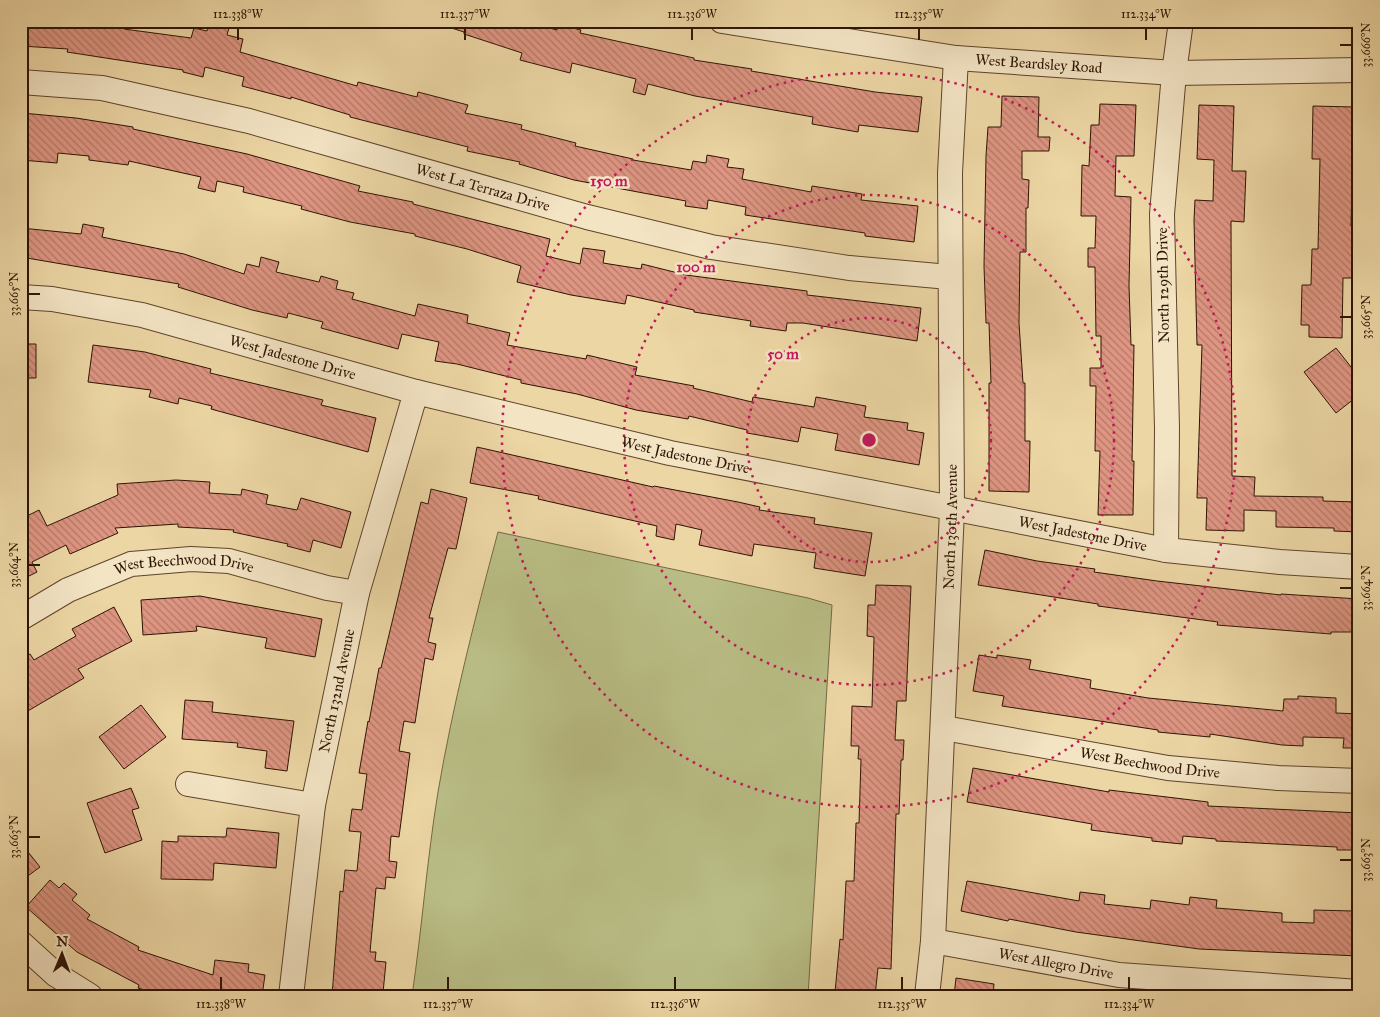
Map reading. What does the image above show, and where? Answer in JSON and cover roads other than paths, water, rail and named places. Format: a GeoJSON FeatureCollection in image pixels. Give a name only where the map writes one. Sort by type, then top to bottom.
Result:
{"type":"FeatureCollection","features":[{"type":"Feature","properties":{"kind":"street","name":"West Beardsley Road"},"geometry":{"type":"LineString","coordinates":[[722,21],[782,26],[956,58],[1174,73],[1359,70]]}},
{"type":"Feature","properties":{"kind":"street","name":"North 129th Drive"},"geometry":{"type":"LineString","coordinates":[[1166,550],[1167,428],[1162,214],[1174,73],[1182,21]]}},
{"type":"Feature","properties":{"kind":"street","name":"North 130th Avenue"},"geometry":{"type":"LineString","coordinates":[[927,996],[934,941],[952,510],[949,277],[950,173],[956,58]]}},
{"type":"Feature","properties":{"kind":"street","name":"West La Terraza Drive"},"geometry":{"type":"LineString","coordinates":[[21,82],[102,88],[249,122],[586,217],[711,246],[849,268],[949,277]]}},
{"type":"Feature","properties":{"kind":"street","name":"West Jadestone Drive"},"geometry":{"type":"LineString","coordinates":[[21,297],[52,299],[142,314],[416,392],[670,453],[952,510],[1166,550],[1280,562],[1359,566]]}},
{"type":"Feature","properties":{"kind":"street","name":"North 132nd Avenue"},"geometry":{"type":"LineString","coordinates":[[291,996],[313,805],[357,593],[416,392]]}},
{"type":"Feature","properties":{"kind":"street","name":"West Beechwood Drive"},"geometry":{"type":"LineString","coordinates":[[21,618],[68,590],[131,564],[191,559],[229,561],[327,588],[357,593]]}},
{"type":"Feature","properties":{"kind":"street","name":"West Beechwood Drive"},"geometry":{"type":"LineString","coordinates":[[944,728],[1168,768],[1278,778],[1359,781]]}},
{"type":"Feature","properties":{"kind":"street"},"geometry":{"type":"LineString","coordinates":[[188,784],[313,805]]}},
{"type":"Feature","properties":{"kind":"street","name":"West Allegro Drive"},"geometry":{"type":"LineString","coordinates":[[934,941],[1119,976],[1359,992]]}},
{"type":"Feature","properties":{"kind":"street"},"geometry":{"type":"LineString","coordinates":[[21,944],[55,974],[90,996]]}}]}
